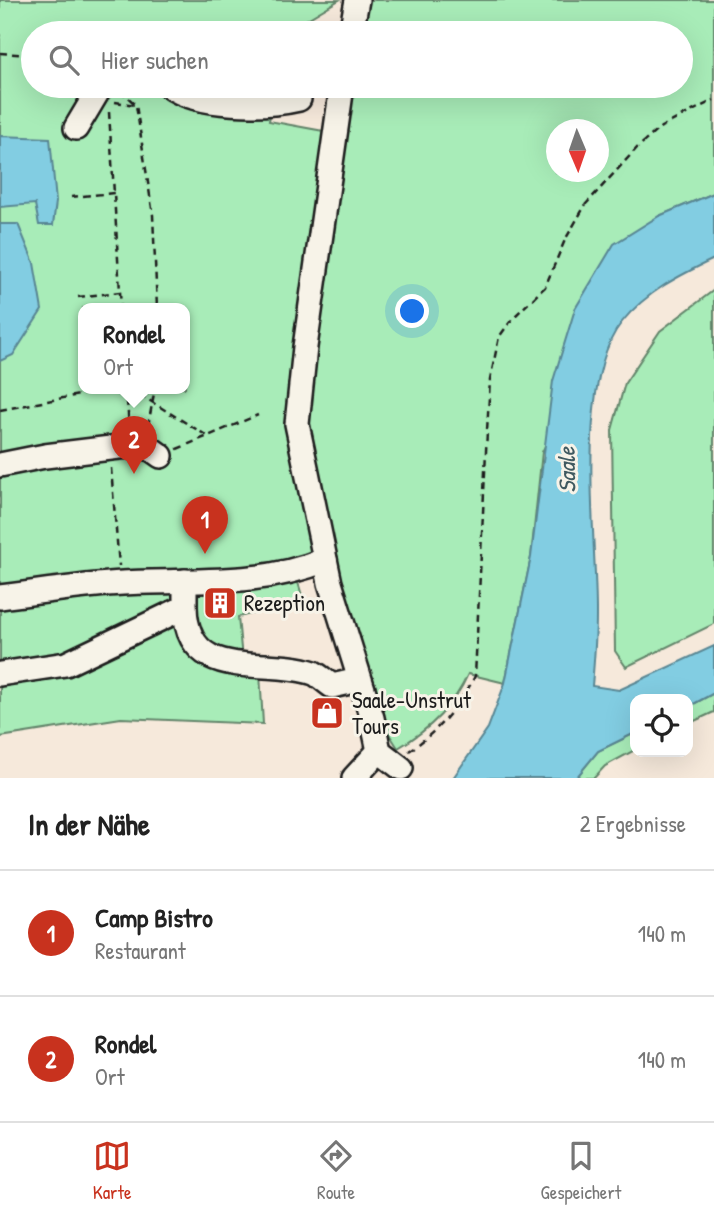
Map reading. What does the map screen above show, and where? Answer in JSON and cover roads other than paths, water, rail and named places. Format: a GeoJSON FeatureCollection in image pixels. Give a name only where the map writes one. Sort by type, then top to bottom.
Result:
{"type":"FeatureCollection","features":[{"type":"Feature","properties":{"kind":"street"},"geometry":{"type":"LineString","coordinates":[[353,21],[356,0]]}},
{"type":"Feature","properties":{"kind":"street"},"geometry":{"type":"LineString","coordinates":[[76,128],[102,98]]}},
{"type":"Feature","properties":{"kind":"street"},"geometry":{"type":"LineString","coordinates":[[204,98],[271,106],[299,99]]}},
{"type":"Feature","properties":{"kind":"street"},"geometry":{"type":"LineString","coordinates":[[340,98],[305,346],[298,424],[325,560],[372,718],[379,751],[401,768]]}},
{"type":"Feature","properties":{"kind":"street"},"geometry":{"type":"LineString","coordinates":[[0,465],[136,448]]}},
{"type":"Feature","properties":{"kind":"street"},"geometry":{"type":"LineString","coordinates":[[0,597],[121,583],[229,582],[297,572],[325,560]]}},
{"type":"Feature","properties":{"kind":"street"},"geometry":{"type":"LineString","coordinates":[[185,581],[186,624],[195,647],[218,660],[315,674],[332,686],[359,680]]}},
{"type":"Feature","properties":{"kind":"street"},"geometry":{"type":"LineString","coordinates":[[185,611],[209,632]]}},
{"type":"Feature","properties":{"kind":"street"},"geometry":{"type":"LineString","coordinates":[[0,674],[66,664],[185,611]]}},
{"type":"Feature","properties":{"kind":"street"},"geometry":{"type":"LineString","coordinates":[[354,778],[379,751]]}},
{"type":"Feature","properties":{"kind":"water"},"geometry":{"type":"Polygon","coordinates":[[[0,136],[50,138],[56,202],[53,225],[39,225],[35,204],[0,207],[0,136]]]}},
{"type":"Feature","properties":{"kind":"water","name":"Saale"},"geometry":{"type":"Polygon","coordinates":[[[714,193],[714,259],[676,278],[631,311],[607,348],[598,382],[591,463],[596,616],[592,686],[619,690],[714,646],[714,693],[693,704],[693,694],[630,694],[630,735],[598,751],[576,778],[453,778],[488,728],[505,683],[531,557],[553,381],[575,309],[614,244],[659,216],[714,193]]]}},
{"type":"Feature","properties":{"kind":"water"},"geometry":{"type":"Polygon","coordinates":[[[0,224],[18,224],[34,263],[42,310],[13,355],[0,361],[0,224]]]}},
{"type":"Feature","properties":{"kind":"place","name":"Rondel"},"geometry":{"type":"Point","coordinates":[134,474]}},
{"type":"Feature","properties":{"kind":"place","name":"Camp Bistro"},"geometry":{"type":"Point","coordinates":[205,554]}},
{"type":"Feature","properties":{"kind":"place","name":"Rezeption"},"geometry":{"type":"Point","coordinates":[220,603]}},
{"type":"Feature","properties":{"kind":"place","name":"Saale-Unstrut Tours"},"geometry":{"type":"Point","coordinates":[327,713]}}]}
